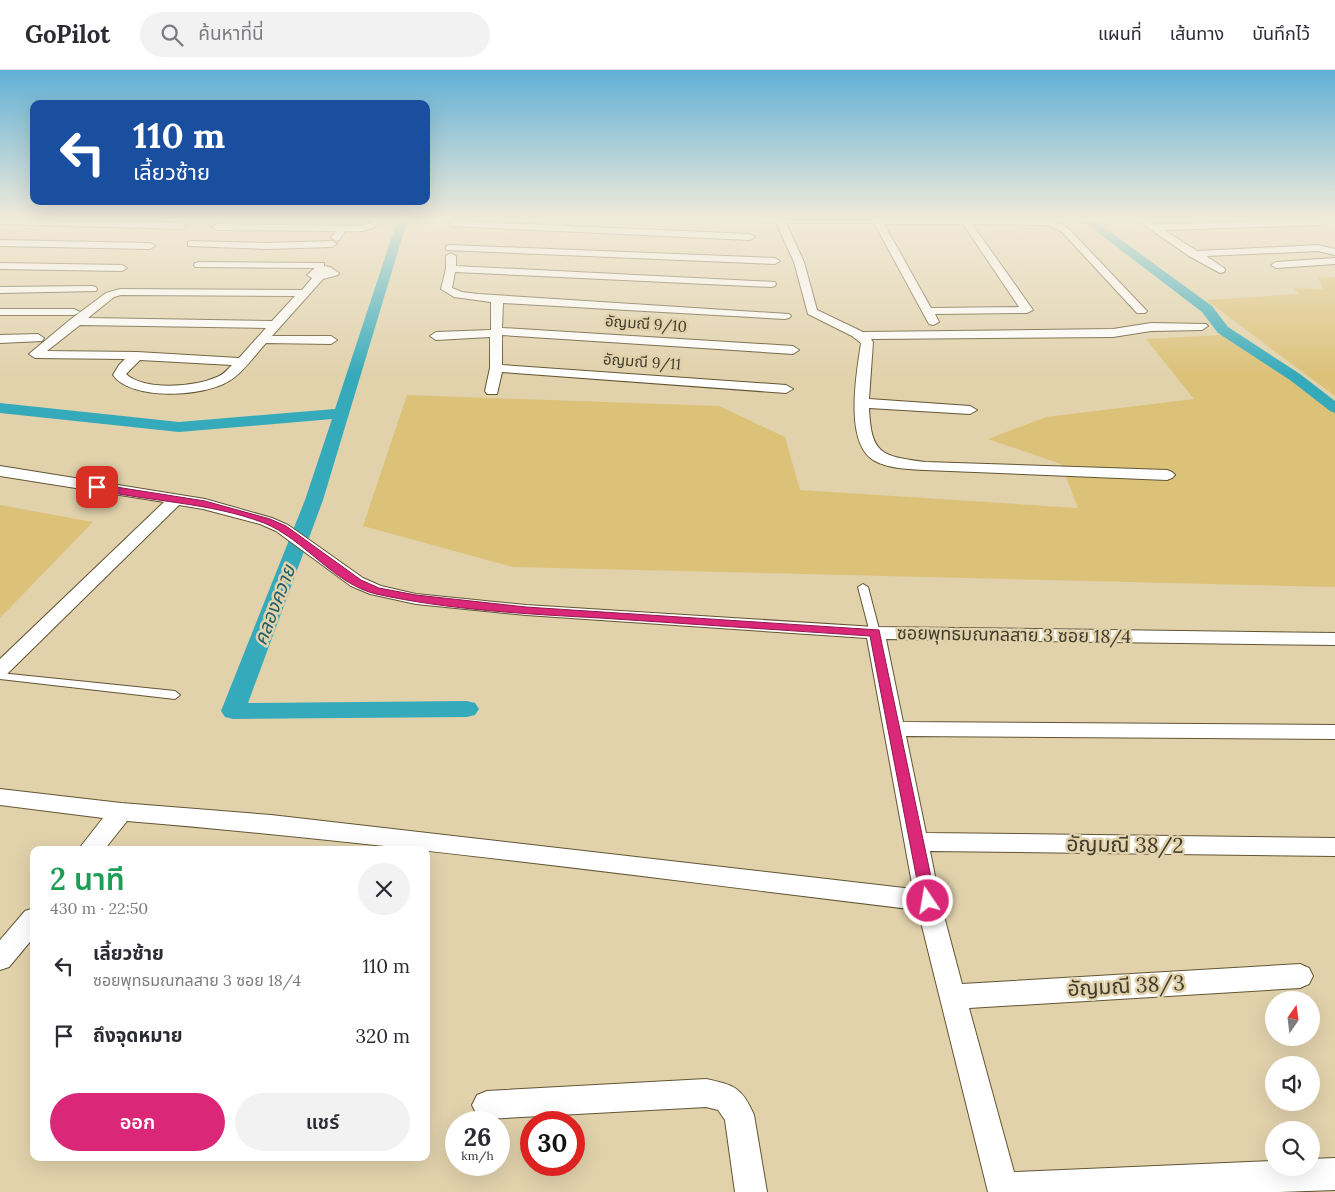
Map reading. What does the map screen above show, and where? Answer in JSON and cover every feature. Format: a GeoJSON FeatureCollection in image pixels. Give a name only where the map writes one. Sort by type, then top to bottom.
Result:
{"type":"FeatureCollection","features":[{"type":"Feature","properties":{"kind":"street"},"geometry":{"type":"LineString","coordinates":[[137,356],[123,368],[119,375],[122,380],[134,386],[156,389],[189,387],[222,380],[231,374],[276,324],[303,293],[318,270]]}},
{"type":"Feature","properties":{"kind":"street"},"geometry":{"type":"LineString","coordinates":[[451,270],[446,289],[452,293],[497,299],[785,316]]}},
{"type":"Feature","properties":{"kind":"street"},"geometry":{"type":"LineString","coordinates":[[480,270],[771,284]]}},
{"type":"Feature","properties":{"kind":"street"},"geometry":{"type":"LineString","coordinates":[[801,270],[812,312],[828,323],[860,336],[867,342],[861,403],[864,428],[869,446],[877,456],[925,466],[1167,475]]}},
{"type":"Feature","properties":{"kind":"street"},"geometry":{"type":"LineString","coordinates":[[905,270],[940,334]]}},
{"type":"Feature","properties":{"kind":"street"},"geometry":{"type":"LineString","coordinates":[[927,311],[1027,310],[999,270]]}},
{"type":"Feature","properties":{"kind":"street"},"geometry":{"type":"LineString","coordinates":[[1103,270],[1141,311]]}},
{"type":"Feature","properties":{"kind":"street"},"geometry":{"type":"LineString","coordinates":[[0,290],[92,289]]}},
{"type":"Feature","properties":{"kind":"street"},"geometry":{"type":"LineString","coordinates":[[242,362],[137,356],[36,354],[74,316],[110,295],[120,292],[303,293]]}},
{"type":"Feature","properties":{"kind":"street"},"geometry":{"type":"LineString","coordinates":[[492,391],[496,368],[497,299]]}},
{"type":"Feature","properties":{"kind":"street"},"geometry":{"type":"LineString","coordinates":[[0,312],[276,324]]}},
{"type":"Feature","properties":{"kind":"street"},"geometry":{"type":"LineString","coordinates":[[860,336],[1113,333],[1151,327],[1202,326]]}},
{"type":"Feature","properties":{"kind":"street"},"geometry":{"type":"LineString","coordinates":[[436,336],[496,332]]}},
{"type":"Feature","properties":{"kind":"street","name":"อัญมณี 9/10"},"geometry":{"type":"LineString","coordinates":[[496,332],[793,350]]}},
{"type":"Feature","properties":{"kind":"street"},"geometry":{"type":"LineString","coordinates":[[0,339],[38,338]]}},
{"type":"Feature","properties":{"kind":"street"},"geometry":{"type":"LineString","coordinates":[[262,340],[331,340]]}},
{"type":"Feature","properties":{"kind":"street","name":"อัญมณี 9/11"},"geometry":{"type":"LineString","coordinates":[[496,368],[786,389]]}},
{"type":"Feature","properties":{"kind":"street"},"geometry":{"type":"LineString","coordinates":[[861,403],[970,410]]}},
{"type":"Feature","properties":{"kind":"street","name":"ซอยพุทธมณฑลสาย 3 ซอย 18/4"},"geometry":{"type":"LineString","coordinates":[[0,471],[205,504],[266,521],[282,528],[357,582],[376,590],[416,599],[526,610],[875,633],[1335,639]]}},
{"type":"Feature","properties":{"kind":"street"},"geometry":{"type":"LineString","coordinates":[[0,670],[175,500]]}},
{"type":"Feature","properties":{"kind":"street"},"geometry":{"type":"LineString","coordinates":[[875,633],[928,901],[1004,1190],[1335,1174]]}},
{"type":"Feature","properties":{"kind":"street"},"geometry":{"type":"LineString","coordinates":[[893,729],[1335,732]]}},
{"type":"Feature","properties":{"kind":"street"},"geometry":{"type":"LineString","coordinates":[[0,797],[121,812],[271,824],[928,901]]}},
{"type":"Feature","properties":{"kind":"street"},"geometry":{"type":"LineString","coordinates":[[93,846],[121,812]]}},
{"type":"Feature","properties":{"kind":"street","name":"อัญมณี 38/2"},"geometry":{"type":"LineString","coordinates":[[916,842],[1335,847]]}},
{"type":"Feature","properties":{"kind":"street"},"geometry":{"type":"LineString","coordinates":[[0,959],[30,923]]}},
{"type":"Feature","properties":{"kind":"street","name":"อัญมณี 38/3"},"geometry":{"type":"LineString","coordinates":[[952,997],[1300,976]]}},
{"type":"Feature","properties":{"kind":"street"},"geometry":{"type":"LineString","coordinates":[[487,1105],[706,1093],[727,1098],[739,1115],[751,1192]]}},
{"type":"Feature","properties":{"kind":"lane"},"geometry":{"type":"LineString","coordinates":[[864,587],[875,633]]}},
{"type":"Feature","properties":{"kind":"lane"},"geometry":{"type":"LineString","coordinates":[[0,676],[175,695]]}},
{"type":"Feature","properties":{"kind":"shaded area"},"geometry":{"type":"Polygon","coordinates":[[[1335,277],[1335,396],[1206,300],[1299,294],[1293,288],[1323,289],[1318,278],[1335,277]]]}},
{"type":"Feature","properties":{"kind":"shaded area"},"geometry":{"type":"Polygon","coordinates":[[[1238,334],[1335,411],[1335,587],[513,567],[363,526],[407,395],[719,406],[785,437],[800,490],[1078,508],[1061,464],[988,439],[1046,417],[1194,399],[1146,339],[1238,334]]]}},
{"type":"Feature","properties":{"kind":"shaded area"},"geometry":{"type":"Polygon","coordinates":[[[0,505],[93,522],[0,618],[0,505]]]}},
{"type":"Feature","properties":{"kind":"waterway","name":"คลองควาย"},"geometry":{"type":"LineString","coordinates":[[341,413],[386,270]]}},
{"type":"Feature","properties":{"kind":"waterway"},"geometry":{"type":"LineString","coordinates":[[1155,270],[1207,309],[1223,330],[1295,377],[1335,408]]}},
{"type":"Feature","properties":{"kind":"waterway"},"geometry":{"type":"LineString","coordinates":[[0,408],[179,427],[341,413]]}},
{"type":"Feature","properties":{"kind":"waterway","name":"คลองควาย"},"geometry":{"type":"LineString","coordinates":[[341,413],[314,500],[233,711],[467,709]]}},
{"type":"Feature","properties":{"kind":"route"},"geometry":{"type":"LineString","coordinates":[[97,487],[205,504],[266,521],[282,528],[357,582],[376,590],[416,599],[526,610],[875,633],[928,901]]}}]}
